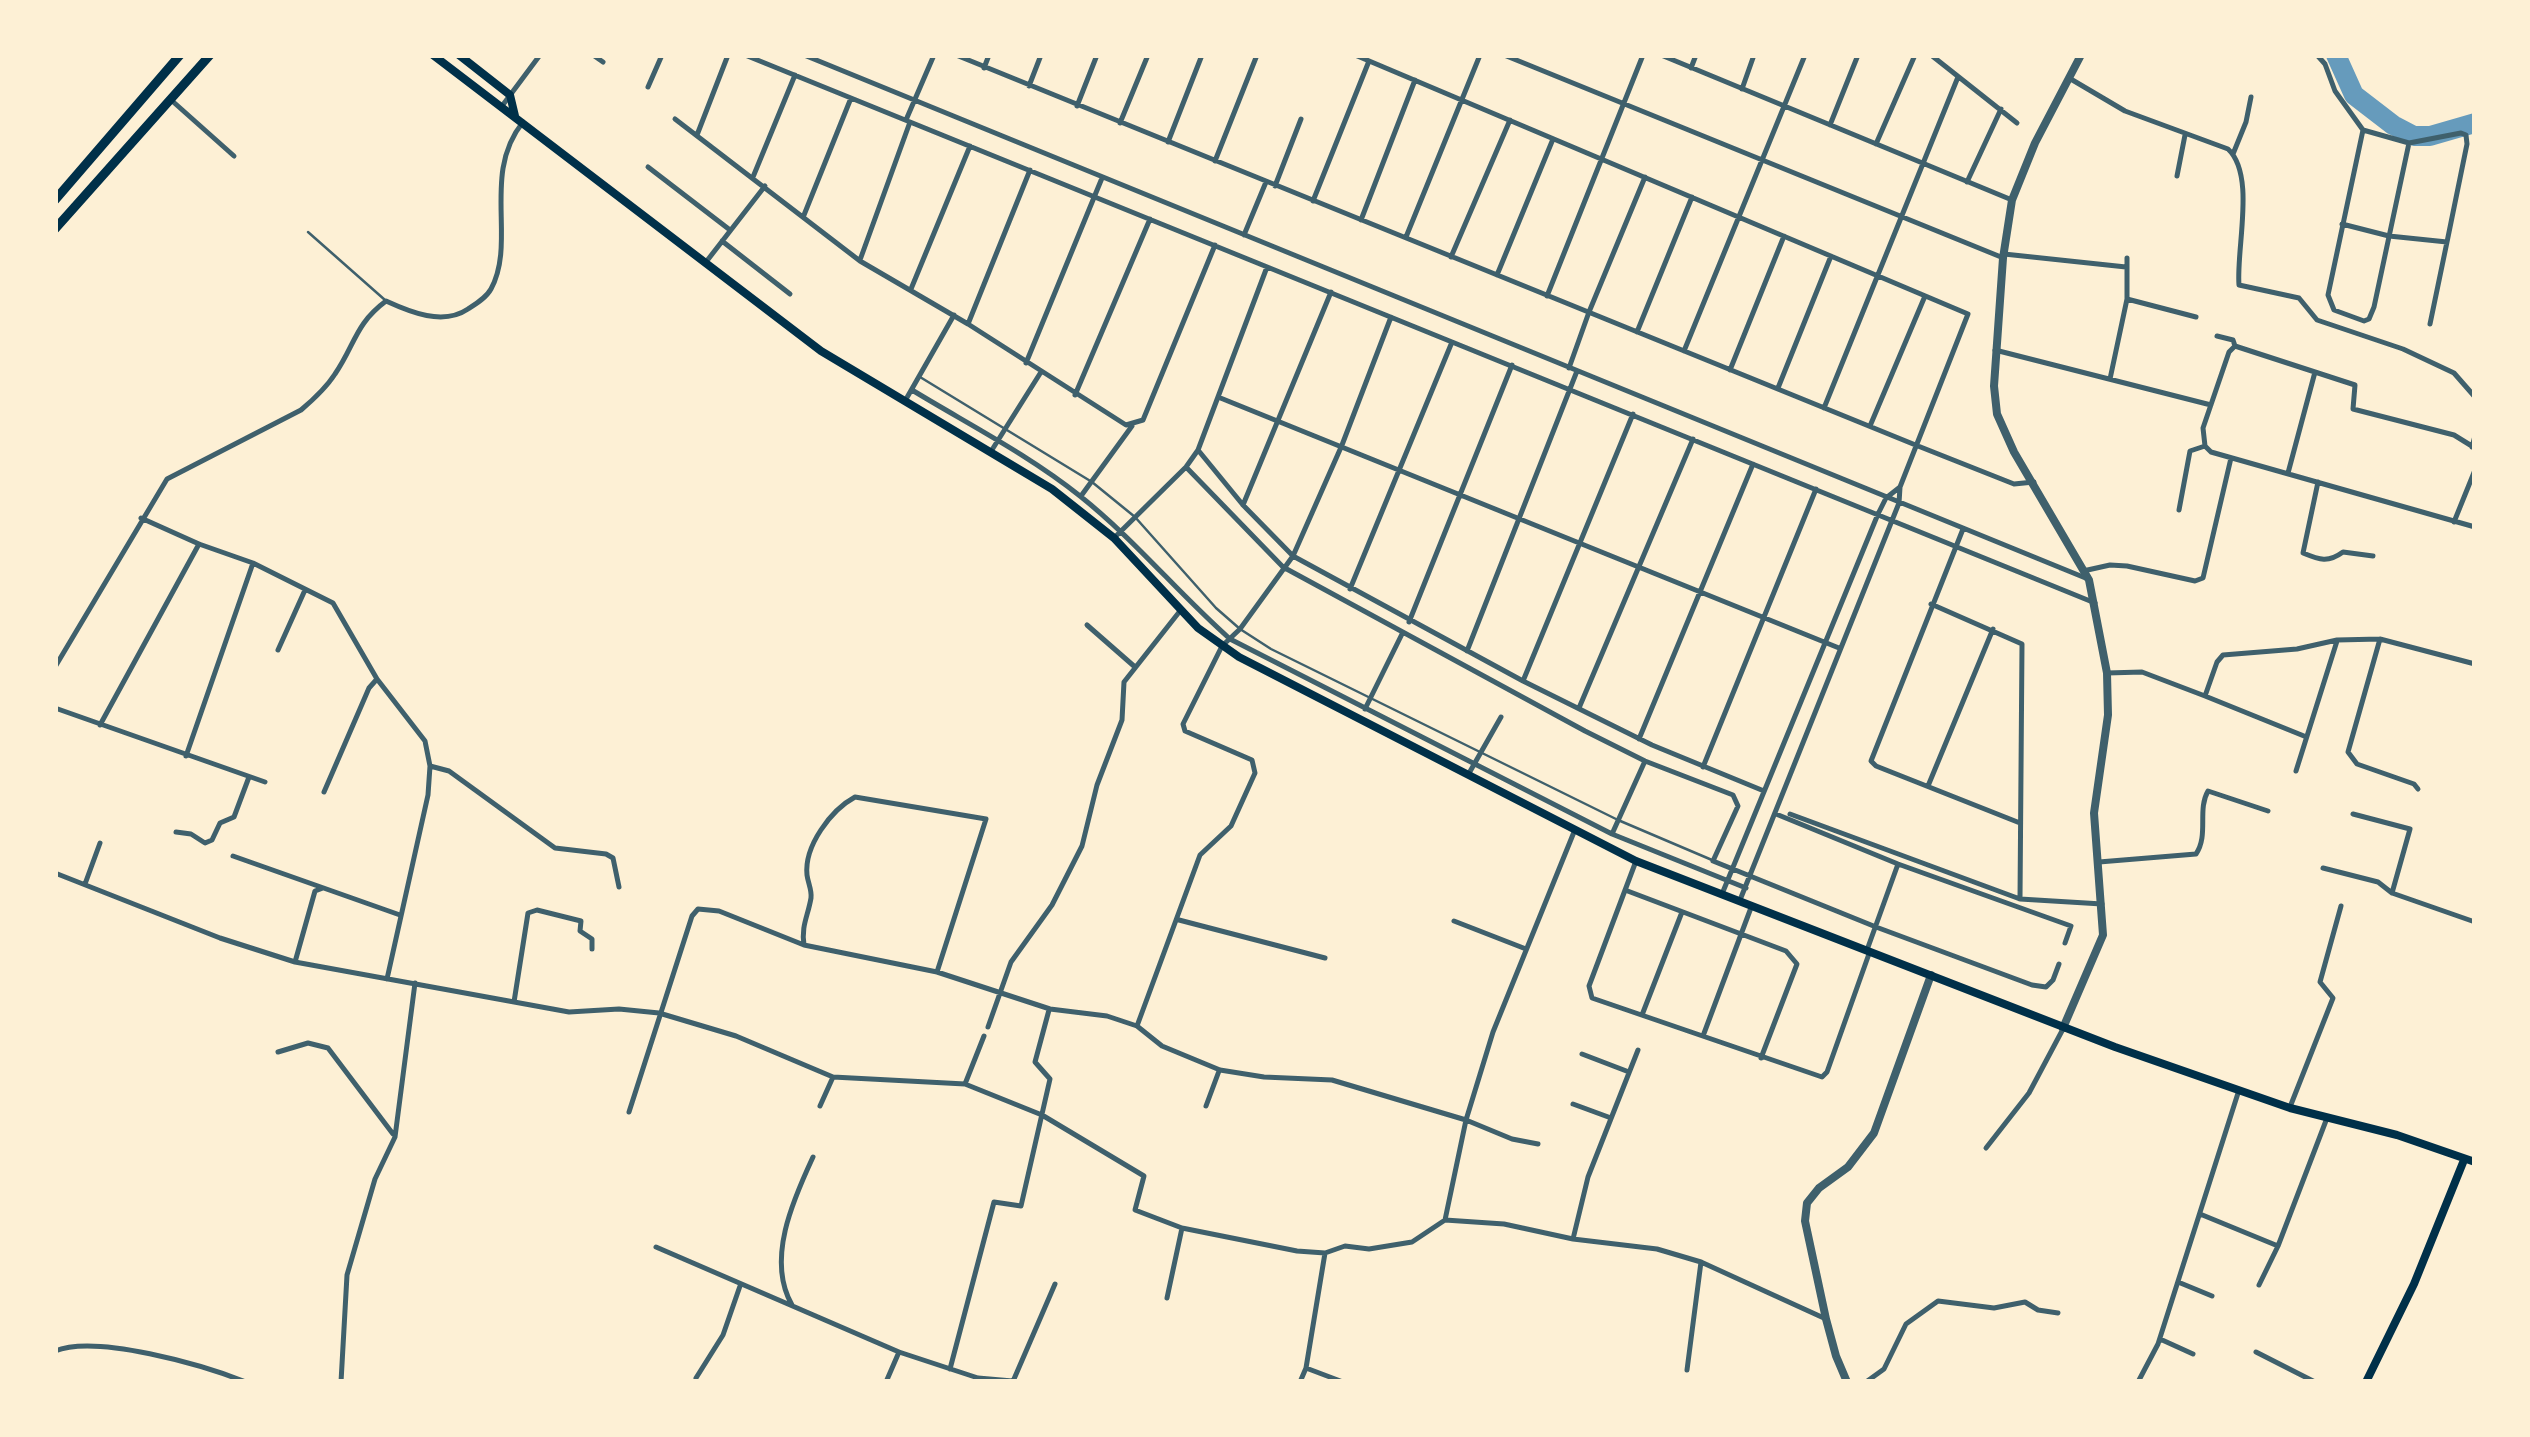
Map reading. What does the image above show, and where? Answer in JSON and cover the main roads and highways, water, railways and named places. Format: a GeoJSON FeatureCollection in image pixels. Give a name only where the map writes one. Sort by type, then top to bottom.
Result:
{"type":"FeatureCollection","features":[{"type":"Feature","properties":{"kind":"highway"},"geometry":{"type":"LineString","coordinates":[[55,200],[180,55]]}},
{"type":"Feature","properties":{"kind":"highway"},"geometry":{"type":"LineString","coordinates":[[55,229],[210,55]]}},
{"type":"Feature","properties":{"kind":"main road"},"geometry":{"type":"LineString","coordinates":[[433,55],[821,351],[1052,489],[1114,538],[1180,611],[1252,665],[1636,861],[2063,1028],[2290,1108],[2397,1135],[2475,1162]]}},
{"type":"Feature","properties":{"kind":"main road"},"geometry":{"type":"LineString","coordinates":[[459,55],[510,95],[519,119]]}},
{"type":"Feature","properties":{"kind":"main road"},"geometry":{"type":"LineString","coordinates":[[2366,1382],[2414,1284],[2464,1160]]}},
{"type":"Feature","properties":{"kind":"waterway"},"geometry":{"type":"LineString","coordinates":[[2336,55],[2354,95],[2414,136],[2430,136],[2475,123]]}}]}
